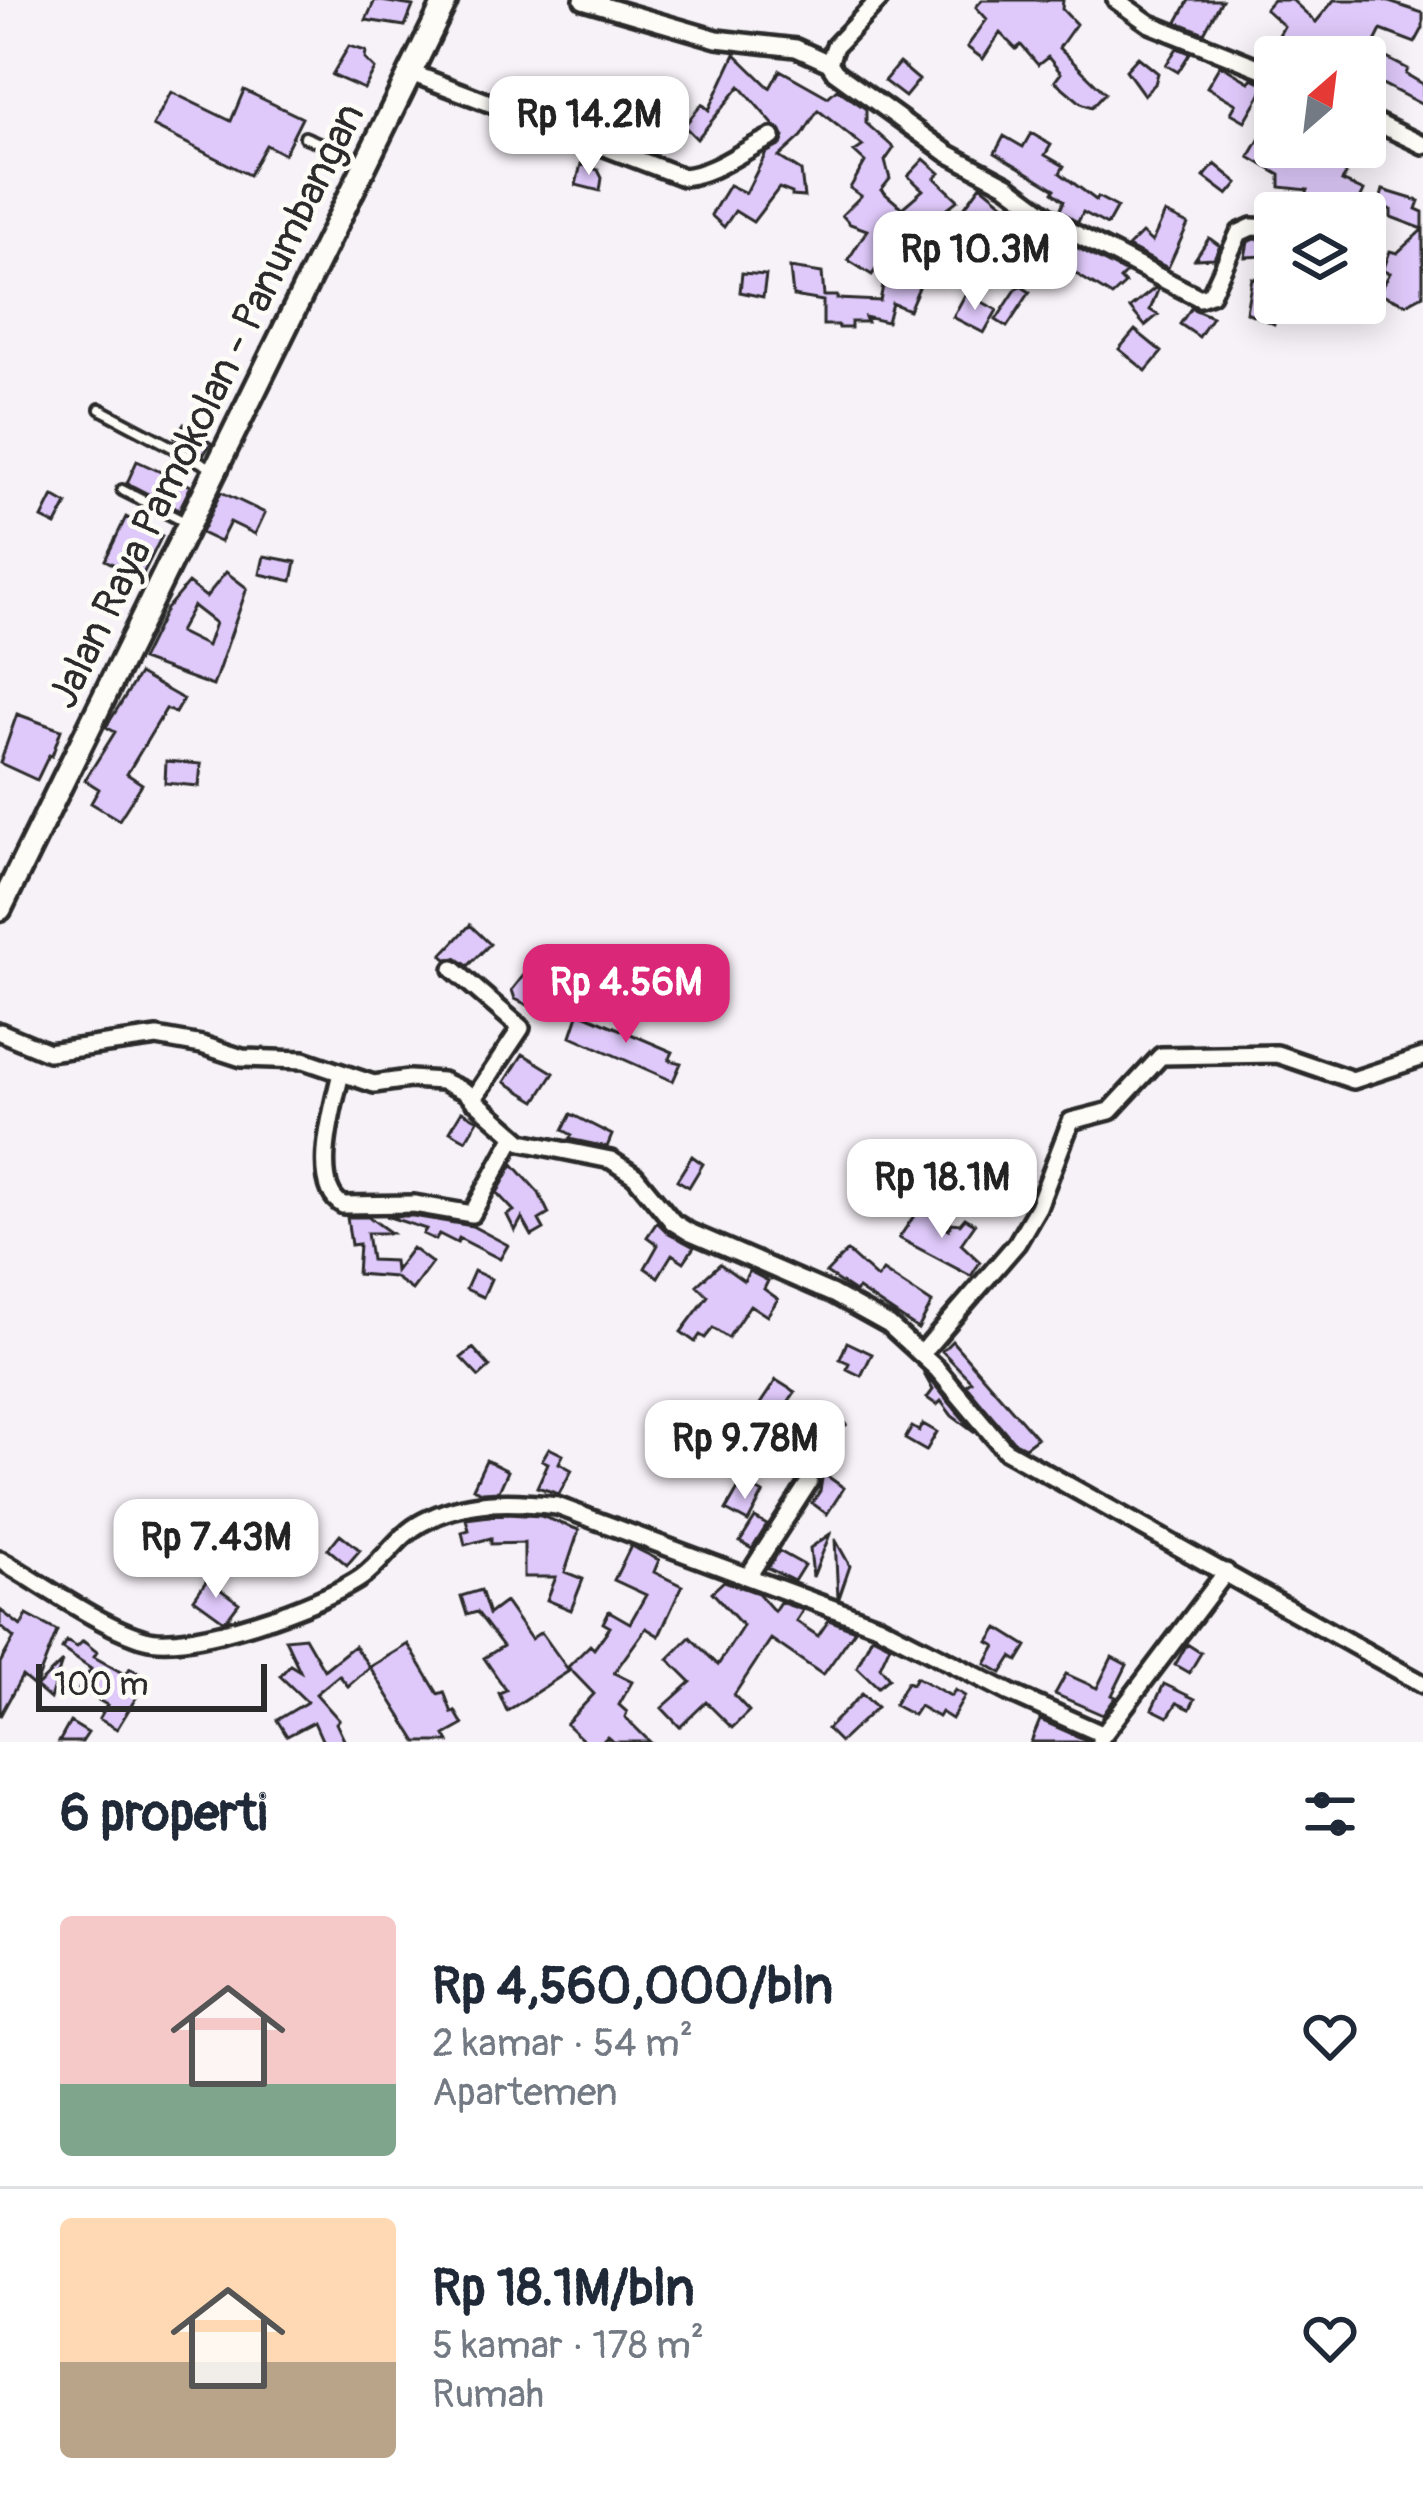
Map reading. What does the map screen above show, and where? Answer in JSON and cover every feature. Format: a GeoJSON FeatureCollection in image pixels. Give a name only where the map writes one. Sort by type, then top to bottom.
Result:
{"type":"FeatureCollection","features":[{"type":"Feature","properties":{"kind":"main road","name":"Jalan Raya Pamokolan - Panumbangan"},"geometry":{"type":"LineString","coordinates":[[0,909],[446,0]]}},
{"type":"Feature","properties":{"kind":"street"},"geometry":{"type":"LineString","coordinates":[[583,0],[717,39],[796,48],[830,63],[835,72],[910,128],[1017,192],[1066,229],[1200,298],[1211,294],[1239,233],[1254,227]]}},
{"type":"Feature","properties":{"kind":"street"},"geometry":{"type":"LineString","coordinates":[[830,63],[835,46],[879,0]]}},
{"type":"Feature","properties":{"kind":"street"},"geometry":{"type":"LineString","coordinates":[[1116,0],[1150,24],[1254,66]]}},
{"type":"Feature","properties":{"kind":"street"},"geometry":{"type":"LineString","coordinates":[[411,73],[682,176],[705,175],[772,136]]}},
{"type":"Feature","properties":{"kind":"street"},"geometry":{"type":"LineString","coordinates":[[1386,127],[1423,145]]}},
{"type":"Feature","properties":{"kind":"street"},"geometry":{"type":"LineString","coordinates":[[453,969],[521,1028],[472,1100]]}},
{"type":"Feature","properties":{"kind":"street"},"geometry":{"type":"LineString","coordinates":[[0,1032],[48,1052],[157,1037],[242,1058],[304,1060],[374,1084],[442,1081],[464,1090],[514,1137],[558,1152],[611,1160],[635,1176],[673,1222],[689,1232],[833,1294],[889,1325],[922,1354],[1005,1450],[1423,1684]]}},
{"type":"Feature","properties":{"kind":"street"},"geometry":{"type":"LineString","coordinates":[[922,1354],[1017,1243],[1038,1207],[1071,1121],[1110,1111],[1161,1056],[1277,1054],[1353,1080],[1423,1057]]}},
{"type":"Feature","properties":{"kind":"street"},"geometry":{"type":"LineString","coordinates":[[341,1073],[330,1120],[326,1182],[333,1200],[343,1205],[414,1204],[472,1214],[514,1137]]}},
{"type":"Feature","properties":{"kind":"street"},"geometry":{"type":"LineString","coordinates":[[749,1575],[809,1482]]}},
{"type":"Feature","properties":{"kind":"street"},"geometry":{"type":"LineString","coordinates":[[0,1560],[113,1624],[158,1642],[213,1635],[329,1596],[375,1567],[404,1534],[422,1522],[480,1503],[510,1500],[557,1506],[877,1625],[1100,1738],[1226,1572]]}},
{"type":"Feature","properties":{"kind":"lane"},"geometry":{"type":"LineString","coordinates":[[305,136],[368,164]]}},
{"type":"Feature","properties":{"kind":"lane"},"geometry":{"type":"LineString","coordinates":[[100,409],[217,471]]}},
{"type":"Feature","properties":{"kind":"lane"},"geometry":{"type":"LineString","coordinates":[[122,490],[190,524]]}},
{"type":"Feature","properties":{"kind":"building"},"geometry":{"type":"Polygon","coordinates":[[[375,0],[413,6],[405,26],[366,20],[375,0]]]}},
{"type":"Feature","properties":{"kind":"building"},"geometry":{"type":"Polygon","coordinates":[[[982,0],[1063,0],[1062,9],[1076,24],[1059,48],[1105,93],[1092,107],[1081,103],[1055,81],[1061,73],[1048,57],[1038,65],[1021,45],[1016,49],[1000,33],[983,59],[967,47],[987,19],[976,7],[982,0]]]}},
{"type":"Feature","properties":{"kind":"building"},"geometry":{"type":"Polygon","coordinates":[[[1189,0],[1222,0],[1204,33],[1177,22],[1189,0]]]}},
{"type":"Feature","properties":{"kind":"building"},"geometry":{"type":"Polygon","coordinates":[[[1273,0],[1292,0],[1316,22],[1334,0],[1383,0],[1423,13],[1423,28],[1415,43],[1381,30],[1378,36],[1279,36],[1284,26],[1265,9],[1273,0]]]}},
{"type":"Feature","properties":{"kind":"building"},"geometry":{"type":"Polygon","coordinates":[[[349,46],[366,51],[365,59],[375,69],[364,89],[332,75],[349,46]]]}},
{"type":"Feature","properties":{"kind":"building"},"geometry":{"type":"Polygon","coordinates":[[[1177,48],[1190,53],[1178,72],[1166,65],[1177,48]]]}},
{"type":"Feature","properties":{"kind":"building"},"geometry":{"type":"Polygon","coordinates":[[[735,54],[770,88],[780,70],[828,97],[837,89],[866,109],[866,123],[894,148],[885,161],[890,179],[881,190],[902,208],[923,190],[908,176],[924,159],[940,173],[935,178],[958,200],[918,231],[906,217],[879,247],[887,252],[872,275],[848,260],[867,230],[850,224],[842,215],[861,196],[850,188],[865,162],[854,152],[863,146],[818,110],[802,136],[779,157],[801,171],[804,197],[779,188],[753,222],[735,211],[724,227],[711,215],[729,185],[746,193],[766,153],[781,145],[784,137],[740,86],[697,139],[684,126],[702,104],[709,110],[735,54]]]}},
{"type":"Feature","properties":{"kind":"building"},"geometry":{"type":"Polygon","coordinates":[[[1138,57],[1158,73],[1144,95],[1126,70],[1138,57]]]}},
{"type":"Feature","properties":{"kind":"building"},"geometry":{"type":"Polygon","coordinates":[[[1386,58],[1423,84],[1423,105],[1386,86],[1386,58]]]}},
{"type":"Feature","properties":{"kind":"building"},"geometry":{"type":"Polygon","coordinates":[[[899,63],[919,80],[905,97],[884,81],[899,63]]]}},
{"type":"Feature","properties":{"kind":"building"},"geometry":{"type":"Polygon","coordinates":[[[1220,65],[1249,82],[1254,79],[1254,106],[1245,121],[1231,113],[1236,104],[1207,87],[1220,65]]]}},
{"type":"Feature","properties":{"kind":"building"},"geometry":{"type":"Polygon","coordinates":[[[244,90],[302,118],[284,154],[266,145],[249,175],[153,126],[171,92],[231,121],[244,90]]]}},
{"type":"Feature","properties":{"kind":"building"},"geometry":{"type":"Polygon","coordinates":[[[1031,133],[1051,145],[1045,155],[1064,166],[1060,173],[1096,200],[1117,207],[1107,225],[1083,212],[1078,222],[1072,219],[1060,210],[1064,201],[1055,189],[995,153],[1004,136],[1023,147],[1031,133]]]}},
{"type":"Feature","properties":{"kind":"building"},"geometry":{"type":"Polygon","coordinates":[[[581,164],[598,170],[600,191],[576,185],[581,164]]]}},
{"type":"Feature","properties":{"kind":"building"},"geometry":{"type":"Polygon","coordinates":[[[1215,164],[1238,183],[1228,195],[1204,177],[1215,164]]]}},
{"type":"Feature","properties":{"kind":"building"},"geometry":{"type":"Polygon","coordinates":[[[1268,168],[1341,168],[1346,175],[1342,181],[1364,191],[1307,192],[1280,187],[1280,175],[1268,168]]]}},
{"type":"Feature","properties":{"kind":"building"},"geometry":{"type":"Polygon","coordinates":[[[981,185],[1003,203],[988,220],[978,212],[956,239],[979,255],[968,271],[956,262],[939,285],[924,275],[943,249],[937,244],[981,185]]]}},
{"type":"Feature","properties":{"kind":"building"},"geometry":{"type":"Polygon","coordinates":[[[1382,192],[1419,201],[1416,209],[1423,212],[1423,229],[1391,217],[1382,192]]]}},
{"type":"Feature","properties":{"kind":"building"},"geometry":{"type":"Polygon","coordinates":[[[1165,213],[1188,224],[1168,268],[1128,247],[1142,233],[1152,242],[1165,213]]]}},
{"type":"Feature","properties":{"kind":"building"},"geometry":{"type":"Polygon","coordinates":[[[1423,229],[1423,295],[1406,304],[1386,296],[1390,273],[1386,262],[1390,251],[1397,253],[1423,229]]]}},
{"type":"Feature","properties":{"kind":"building"},"geometry":{"type":"Polygon","coordinates":[[[1209,238],[1220,246],[1214,258],[1195,259],[1209,238]]]}},
{"type":"Feature","properties":{"kind":"building"},"geometry":{"type":"Polygon","coordinates":[[[1254,239],[1254,257],[1245,257],[1248,242],[1254,239]]]}},
{"type":"Feature","properties":{"kind":"building"},"geometry":{"type":"Polygon","coordinates":[[[1070,244],[1126,273],[1120,279],[1125,284],[1112,296],[1058,263],[1070,244]]]}},
{"type":"Feature","properties":{"kind":"building"},"geometry":{"type":"Polygon","coordinates":[[[790,268],[822,273],[824,296],[837,299],[880,301],[885,276],[920,285],[909,310],[892,303],[887,322],[865,317],[867,322],[839,328],[823,325],[823,301],[793,296],[790,268]]]}},
{"type":"Feature","properties":{"kind":"building"},"geometry":{"type":"Polygon","coordinates":[[[742,273],[766,275],[763,297],[740,292],[742,273]]]}},
{"type":"Feature","properties":{"kind":"building"},"geometry":{"type":"Polygon","coordinates":[[[1252,278],[1254,278],[1254,315],[1246,312],[1252,278]]]}},
{"type":"Feature","properties":{"kind":"building"},"geometry":{"type":"Polygon","coordinates":[[[1019,285],[1030,292],[1007,327],[996,320],[1019,285]]]}},
{"type":"Feature","properties":{"kind":"building"},"geometry":{"type":"Polygon","coordinates":[[[1155,288],[1150,310],[1158,315],[1145,326],[1130,308],[1155,288]]]}},
{"type":"Feature","properties":{"kind":"building"},"geometry":{"type":"Polygon","coordinates":[[[966,293],[997,310],[984,333],[953,317],[966,293]]]}},
{"type":"Feature","properties":{"kind":"building"},"geometry":{"type":"Polygon","coordinates":[[[1191,308],[1212,317],[1199,337],[1180,324],[1191,308]]]}},
{"type":"Feature","properties":{"kind":"building"},"geometry":{"type":"Polygon","coordinates":[[[1135,330],[1162,352],[1146,371],[1119,349],[1135,330]]]}},
{"type":"Feature","properties":{"kind":"building"},"geometry":{"type":"Polygon","coordinates":[[[184,424],[211,443],[204,454],[175,437],[184,424]]]}},
{"type":"Feature","properties":{"kind":"building"},"geometry":{"type":"Polygon","coordinates":[[[137,461],[191,486],[179,510],[127,483],[137,461]]]}},
{"type":"Feature","properties":{"kind":"building"},"geometry":{"type":"Polygon","coordinates":[[[221,492],[265,513],[255,534],[230,522],[220,542],[201,533],[221,492]]]}},
{"type":"Feature","properties":{"kind":"building"},"geometry":{"type":"Polygon","coordinates":[[[53,496],[67,504],[56,525],[42,518],[53,496]]]}},
{"type":"Feature","properties":{"kind":"building"},"geometry":{"type":"Polygon","coordinates":[[[126,517],[162,536],[141,578],[105,560],[126,517]]]}},
{"type":"Feature","properties":{"kind":"building"},"geometry":{"type":"Polygon","coordinates":[[[264,556],[296,562],[292,581],[260,574],[264,556]]]}},
{"type":"Feature","properties":{"kind":"building"},"geometry":{"type":"Polygon","coordinates":[[[226,572],[247,588],[213,686],[141,660],[166,609],[188,583],[206,597],[226,572]],[[193,606],[179,632],[207,646],[215,623],[193,606]]]}},
{"type":"Feature","properties":{"kind":"building"},"geometry":{"type":"Polygon","coordinates":[[[139,674],[183,699],[175,713],[166,709],[127,774],[142,784],[119,820],[91,803],[99,789],[85,780],[115,732],[106,727],[139,674]]]}},
{"type":"Feature","properties":{"kind":"building"},"geometry":{"type":"Polygon","coordinates":[[[17,714],[61,730],[37,780],[0,763],[17,714]]]}},
{"type":"Feature","properties":{"kind":"building"},"geometry":{"type":"Polygon","coordinates":[[[166,761],[201,764],[199,786],[165,783],[166,761]]]}},
{"type":"Feature","properties":{"kind":"building"},"geometry":{"type":"Polygon","coordinates":[[[470,925],[490,944],[468,966],[456,958],[447,959],[442,955],[470,925]]]}},
{"type":"Feature","properties":{"kind":"building"},"geometry":{"type":"Polygon","coordinates":[[[528,970],[562,991],[539,996],[547,999],[541,1011],[515,999],[512,990],[528,970]]]}},
{"type":"Feature","properties":{"kind":"building"},"geometry":{"type":"Polygon","coordinates":[[[579,1012],[673,1052],[669,1060],[681,1063],[673,1081],[571,1036],[579,1012]]]}},
{"type":"Feature","properties":{"kind":"building"},"geometry":{"type":"Polygon","coordinates":[[[523,1054],[554,1073],[536,1101],[505,1082],[523,1054]]]}},
{"type":"Feature","properties":{"kind":"building"},"geometry":{"type":"Polygon","coordinates":[[[462,1111],[478,1120],[466,1140],[450,1131],[462,1111]]]}},
{"type":"Feature","properties":{"kind":"building"},"geometry":{"type":"Polygon","coordinates":[[[571,1114],[612,1135],[607,1147],[569,1139],[572,1135],[563,1130],[571,1114]]]}},
{"type":"Feature","properties":{"kind":"building"},"geometry":{"type":"Polygon","coordinates":[[[692,1156],[703,1164],[689,1187],[677,1180],[692,1156]]]}},
{"type":"Feature","properties":{"kind":"building"},"geometry":{"type":"Polygon","coordinates":[[[513,1164],[539,1193],[549,1214],[539,1220],[544,1229],[532,1236],[522,1218],[515,1231],[507,1215],[514,1211],[497,1193],[513,1164]]]}},
{"type":"Feature","properties":{"kind":"building"},"geometry":{"type":"Polygon","coordinates":[[[920,1207],[949,1229],[965,1218],[975,1224],[961,1244],[980,1262],[971,1276],[899,1238],[920,1207]]]}},
{"type":"Feature","properties":{"kind":"building"},"geometry":{"type":"Polygon","coordinates":[[[386,1216],[472,1226],[508,1245],[500,1259],[459,1238],[457,1243],[439,1234],[436,1240],[423,1234],[426,1229],[386,1216]]]}},
{"type":"Feature","properties":{"kind":"building"},"geometry":{"type":"Polygon","coordinates":[[[347,1217],[369,1217],[391,1233],[367,1233],[371,1260],[394,1261],[395,1271],[412,1248],[432,1263],[412,1290],[394,1277],[357,1274],[359,1244],[351,1245],[347,1217]]]}},
{"type":"Feature","properties":{"kind":"building"},"geometry":{"type":"Polygon","coordinates":[[[657,1222],[694,1247],[684,1262],[672,1254],[658,1277],[645,1268],[658,1245],[647,1237],[657,1222]]]}},
{"type":"Feature","properties":{"kind":"building"},"geometry":{"type":"Polygon","coordinates":[[[847,1251],[877,1278],[883,1271],[932,1303],[918,1329],[826,1273],[847,1251]]]}},
{"type":"Feature","properties":{"kind":"building"},"geometry":{"type":"Polygon","coordinates":[[[720,1264],[744,1281],[749,1271],[768,1281],[764,1289],[778,1299],[767,1316],[750,1305],[728,1338],[713,1328],[695,1342],[681,1332],[708,1296],[697,1285],[720,1264]]]}},
{"type":"Feature","properties":{"kind":"building"},"geometry":{"type":"Polygon","coordinates":[[[474,1271],[491,1279],[483,1297],[466,1289],[474,1271]]]}},
{"type":"Feature","properties":{"kind":"building"},"geometry":{"type":"Polygon","coordinates":[[[952,1341],[1037,1438],[1025,1447],[1013,1441],[966,1385],[971,1381],[942,1351],[952,1341]]]}},
{"type":"Feature","properties":{"kind":"building"},"geometry":{"type":"Polygon","coordinates":[[[847,1342],[872,1354],[861,1376],[840,1359],[847,1342]]]}},
{"type":"Feature","properties":{"kind":"building"},"geometry":{"type":"Polygon","coordinates":[[[473,1348],[490,1367],[479,1377],[461,1358],[473,1348]]]}},
{"type":"Feature","properties":{"kind":"building"},"geometry":{"type":"Polygon","coordinates":[[[923,1372],[975,1433],[941,1401],[937,1405],[927,1398],[933,1390],[923,1372]]]}},
{"type":"Feature","properties":{"kind":"building"},"geometry":{"type":"Polygon","coordinates":[[[776,1380],[795,1392],[773,1425],[781,1431],[770,1448],[738,1427],[749,1410],[754,1413],[776,1380]]]}},
{"type":"Feature","properties":{"kind":"building"},"geometry":{"type":"Polygon","coordinates":[[[833,1409],[846,1425],[833,1436],[820,1420],[833,1409]]]}},
{"type":"Feature","properties":{"kind":"building"},"geometry":{"type":"Polygon","coordinates":[[[923,1424],[937,1432],[926,1451],[905,1439],[912,1427],[919,1431],[923,1424]]]}},
{"type":"Feature","properties":{"kind":"building"},"geometry":{"type":"Polygon","coordinates":[[[549,1448],[563,1455],[559,1463],[572,1470],[559,1494],[537,1487],[549,1448]]]}},
{"type":"Feature","properties":{"kind":"building"},"geometry":{"type":"Polygon","coordinates":[[[486,1460],[508,1471],[499,1491],[473,1488],[486,1460]]]}},
{"type":"Feature","properties":{"kind":"building"},"geometry":{"type":"Polygon","coordinates":[[[823,1473],[844,1488],[827,1514],[812,1503],[823,1473]]]}},
{"type":"Feature","properties":{"kind":"building"},"geometry":{"type":"Polygon","coordinates":[[[742,1482],[763,1494],[748,1522],[726,1510],[742,1482]]]}},
{"type":"Feature","properties":{"kind":"building"},"geometry":{"type":"Polygon","coordinates":[[[541,1516],[579,1530],[565,1572],[583,1579],[571,1610],[547,1600],[556,1577],[524,1577],[524,1543],[491,1544],[491,1538],[465,1545],[466,1519],[541,1516]]]}},
{"type":"Feature","properties":{"kind":"building"},"geometry":{"type":"Polygon","coordinates":[[[755,1518],[767,1525],[752,1549],[740,1542],[755,1518]]]}},
{"type":"Feature","properties":{"kind":"building"},"geometry":{"type":"Polygon","coordinates":[[[340,1534],[360,1550],[347,1565],[328,1549],[340,1534]]]}},
{"type":"Feature","properties":{"kind":"building"},"geometry":{"type":"Polygon","coordinates":[[[830,1534],[813,1577],[810,1548],[830,1534]]]}},
{"type":"Feature","properties":{"kind":"building"},"geometry":{"type":"Polygon","coordinates":[[[835,1539],[850,1566],[839,1598],[838,1598],[835,1539]]]}},
{"type":"Feature","properties":{"kind":"building"},"geometry":{"type":"Polygon","coordinates":[[[631,1546],[659,1560],[654,1572],[682,1586],[659,1636],[646,1628],[614,1673],[632,1682],[619,1705],[650,1742],[613,1742],[607,1737],[602,1742],[585,1742],[566,1724],[594,1694],[568,1667],[590,1645],[594,1649],[610,1627],[603,1623],[609,1611],[630,1623],[646,1595],[614,1580],[631,1546]]]}},
{"type":"Feature","properties":{"kind":"building"},"geometry":{"type":"Polygon","coordinates":[[[779,1551],[804,1565],[794,1581],[768,1568],[779,1551]]]}},
{"type":"Feature","properties":{"kind":"building"},"geometry":{"type":"Polygon","coordinates":[[[207,1580],[239,1603],[227,1619],[194,1599],[207,1580]]]}},
{"type":"Feature","properties":{"kind":"building"},"geometry":{"type":"Polygon","coordinates":[[[724,1581],[758,1593],[774,1611],[780,1602],[803,1610],[796,1621],[818,1636],[829,1620],[855,1630],[823,1675],[771,1639],[734,1695],[749,1711],[732,1728],[706,1702],[680,1727],[662,1708],[691,1682],[668,1659],[690,1637],[718,1665],[743,1626],[712,1592],[724,1581]]]}},
{"type":"Feature","properties":{"kind":"building"},"geometry":{"type":"Polygon","coordinates":[[[481,1590],[489,1614],[505,1602],[531,1639],[541,1632],[569,1671],[507,1711],[499,1693],[506,1690],[484,1658],[503,1646],[477,1612],[467,1615],[461,1596],[481,1590]]]}},
{"type":"Feature","properties":{"kind":"building"},"geometry":{"type":"Polygon","coordinates":[[[0,1610],[21,1626],[27,1615],[57,1631],[35,1687],[22,1676],[0,1716],[0,1663],[14,1638],[0,1626],[0,1610]]]}},
{"type":"Feature","properties":{"kind":"building"},"geometry":{"type":"Polygon","coordinates":[[[998,1628],[1027,1646],[1002,1673],[986,1664],[996,1646],[989,1642],[998,1628]]]}},
{"type":"Feature","properties":{"kind":"building"},"geometry":{"type":"Polygon","coordinates":[[[872,1636],[890,1645],[880,1667],[889,1678],[878,1687],[857,1667],[872,1636]]]}},
{"type":"Feature","properties":{"kind":"building"},"geometry":{"type":"Polygon","coordinates":[[[305,1637],[324,1670],[354,1646],[370,1667],[348,1686],[339,1675],[316,1694],[339,1720],[336,1723],[345,1742],[323,1742],[314,1722],[287,1736],[277,1720],[307,1702],[280,1676],[290,1665],[300,1671],[285,1639],[305,1637]]]}},
{"type":"Feature","properties":{"kind":"building"},"geometry":{"type":"Polygon","coordinates":[[[66,1641],[77,1647],[83,1641],[97,1652],[94,1657],[126,1675],[130,1668],[148,1678],[117,1729],[99,1719],[107,1705],[79,1689],[91,1669],[62,1649],[66,1641]]]}},
{"type":"Feature","properties":{"kind":"building"},"geometry":{"type":"Polygon","coordinates":[[[408,1644],[463,1725],[445,1735],[449,1742],[417,1742],[370,1667],[408,1644]]]}},
{"type":"Feature","properties":{"kind":"building"},"geometry":{"type":"Polygon","coordinates":[[[1187,1644],[1201,1653],[1189,1673],[1175,1665],[1187,1644]]]}},
{"type":"Feature","properties":{"kind":"building"},"geometry":{"type":"Polygon","coordinates":[[[1112,1657],[1127,1665],[1112,1695],[1116,1697],[1103,1715],[1055,1694],[1066,1674],[1097,1688],[1112,1657]]]}},
{"type":"Feature","properties":{"kind":"building"},"geometry":{"type":"Polygon","coordinates":[[[62,1662],[50,1699],[36,1687],[62,1662]]]}},
{"type":"Feature","properties":{"kind":"building"},"geometry":{"type":"Polygon","coordinates":[[[916,1677],[951,1696],[955,1690],[965,1696],[952,1719],[919,1706],[913,1715],[894,1705],[907,1682],[912,1684],[916,1677]]]}},
{"type":"Feature","properties":{"kind":"building"},"geometry":{"type":"Polygon","coordinates":[[[1164,1684],[1195,1699],[1190,1709],[1177,1703],[1168,1717],[1152,1709],[1164,1684]]]}},
{"type":"Feature","properties":{"kind":"building"},"geometry":{"type":"Polygon","coordinates":[[[862,1694],[877,1707],[840,1742],[827,1729],[862,1694]]]}},
{"type":"Feature","properties":{"kind":"building"},"geometry":{"type":"Polygon","coordinates":[[[1040,1720],[1088,1741],[1089,1742],[1031,1742],[1040,1720]]]}},
{"type":"Feature","properties":{"kind":"building"},"geometry":{"type":"Polygon","coordinates":[[[70,1722],[88,1733],[82,1742],[59,1742],[70,1722]]]}}]}
